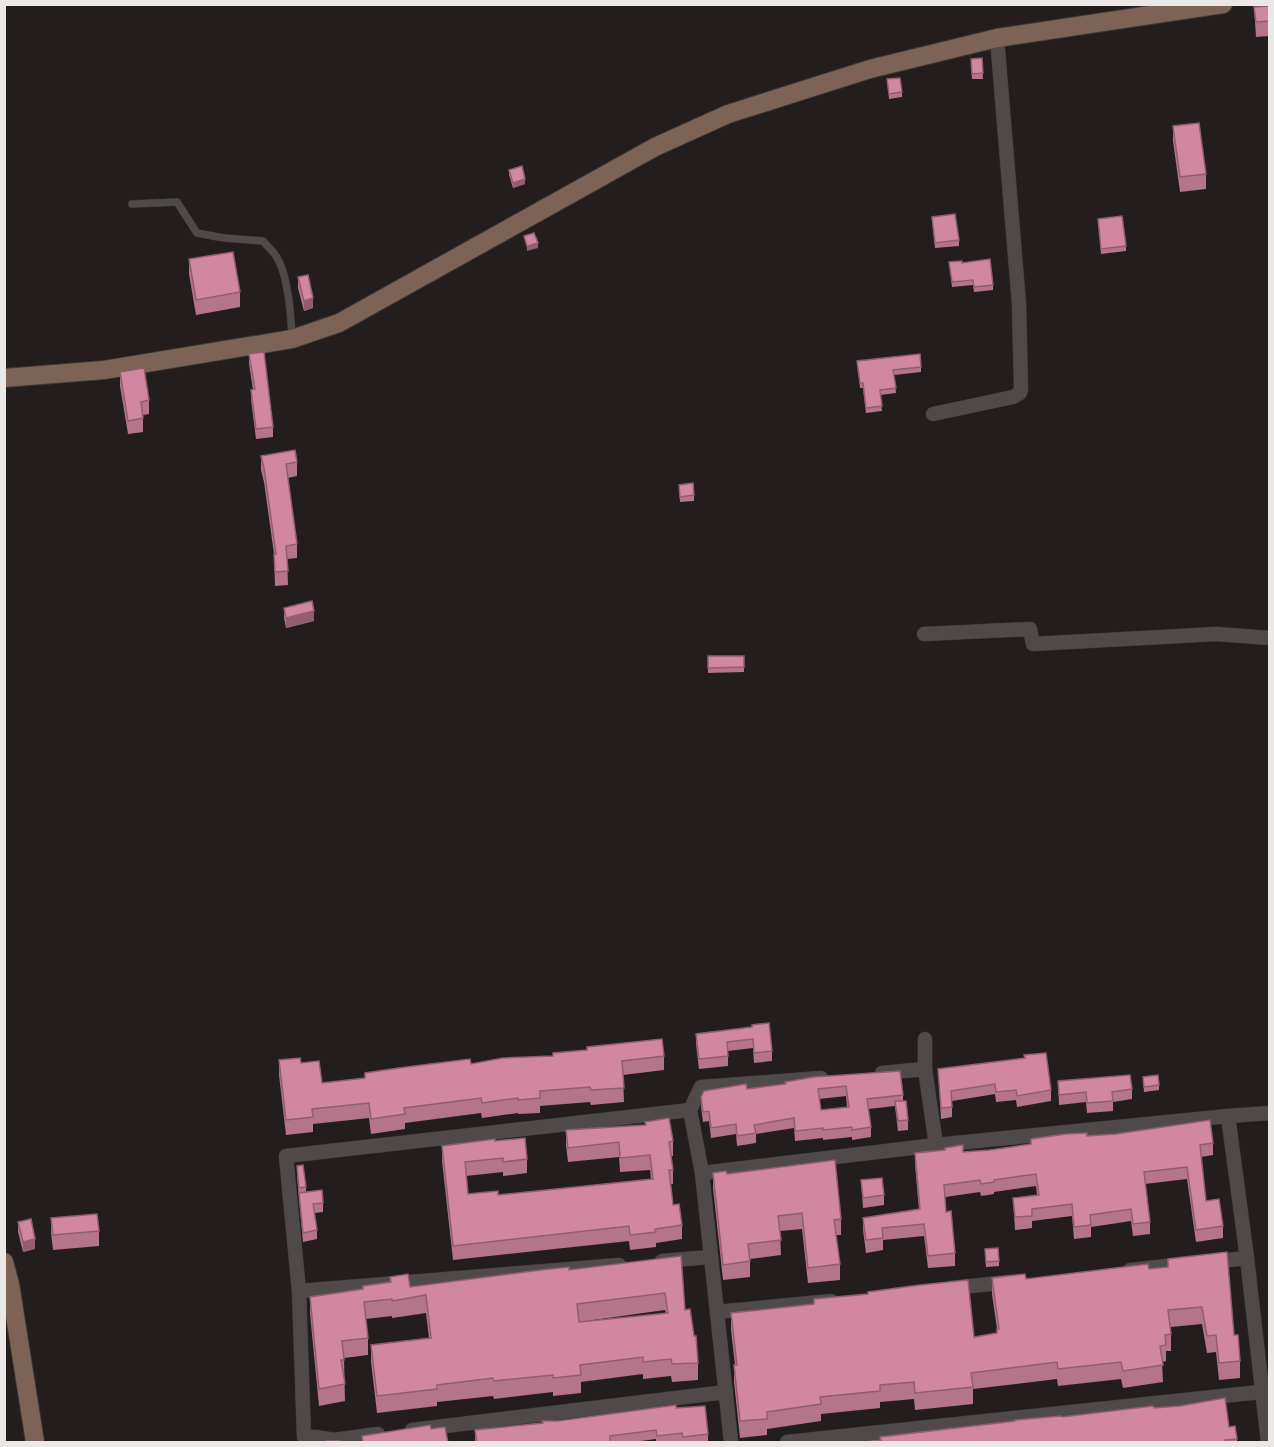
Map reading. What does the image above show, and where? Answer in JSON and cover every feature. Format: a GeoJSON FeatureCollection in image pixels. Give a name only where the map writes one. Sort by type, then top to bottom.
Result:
{"type":"FeatureCollection","features":[{"type":"Feature","properties":{"kind":"main road"},"geometry":{"type":"LineString","coordinates":[[4,378],[104,370],[292,339],[339,323],[655,147],[728,114],[870,69],[997,38],[1180,8],[1222,4]]}},
{"type":"Feature","properties":{"kind":"main road"},"geometry":{"type":"LineString","coordinates":[[4,1262],[10,1284],[36,1443]]}},
{"type":"Feature","properties":{"kind":"street"},"geometry":{"type":"LineString","coordinates":[[933,414],[1013,397],[1020,393],[1021,389],[1019,304],[997,38]]}},
{"type":"Feature","properties":{"kind":"street"},"geometry":{"type":"LineString","coordinates":[[924,634],[1030,629],[1033,644],[1216,634],[1269,638]]}},
{"type":"Feature","properties":{"kind":"street"},"geometry":{"type":"LineString","coordinates":[[925,1039],[925,1069],[936,1145]]}},
{"type":"Feature","properties":{"kind":"street"},"geometry":{"type":"LineString","coordinates":[[866,1074],[925,1069]]}},
{"type":"Feature","properties":{"kind":"street"},"geometry":{"type":"LineString","coordinates":[[731,1443],[702,1173],[690,1110],[700,1087],[831,1077]]}},
{"type":"Feature","properties":{"kind":"street"},"geometry":{"type":"LineString","coordinates":[[690,1110],[286,1156],[299,1291],[304,1437],[334,1440],[726,1392]]}},
{"type":"Feature","properties":{"kind":"street"},"geometry":{"type":"LineString","coordinates":[[702,1173],[936,1145],[1269,1113]]}},
{"type":"Feature","properties":{"kind":"street"},"geometry":{"type":"LineString","coordinates":[[1228,1116],[1265,1392],[1268,1443]]}},
{"type":"Feature","properties":{"kind":"street"},"geometry":{"type":"LineString","coordinates":[[652,1262],[711,1257]]}},
{"type":"Feature","properties":{"kind":"street"},"geometry":{"type":"LineString","coordinates":[[1118,1271],[1247,1258]]}},
{"type":"Feature","properties":{"kind":"street"},"geometry":{"type":"LineString","coordinates":[[299,1291],[629,1264]]}},
{"type":"Feature","properties":{"kind":"street"},"geometry":{"type":"LineString","coordinates":[[941,1289],[1024,1281]]}},
{"type":"Feature","properties":{"kind":"street"},"geometry":{"type":"LineString","coordinates":[[717,1312],[847,1299]]}},
{"type":"Feature","properties":{"kind":"street"},"geometry":{"type":"LineString","coordinates":[[787,1443],[1265,1392]]}},
{"type":"Feature","properties":{"kind":"lane"},"geometry":{"type":"LineString","coordinates":[[132,204],[177,202],[197,233],[263,241],[277,256],[285,281],[291,314],[292,339]]}},
{"type":"Feature","properties":{"kind":"building"},"geometry":{"type":"Polygon","coordinates":[[[1269,6],[1269,21],[1256,22],[1254,7],[1269,6]]]}},
{"type":"Feature","properties":{"kind":"building"},"geometry":{"type":"Polygon","coordinates":[[[982,58],[983,73],[972,74],[971,59],[982,58]]]}},
{"type":"Feature","properties":{"kind":"building"},"geometry":{"type":"Polygon","coordinates":[[[900,78],[902,92],[889,94],[887,79],[900,78]]]}},
{"type":"Feature","properties":{"kind":"building"},"geometry":{"type":"Polygon","coordinates":[[[1199,123],[1206,174],[1180,177],[1173,126],[1199,123]]]}},
{"type":"Feature","properties":{"kind":"building"},"geometry":{"type":"Polygon","coordinates":[[[522,166],[525,179],[513,183],[509,170],[522,166]]]}},
{"type":"Feature","properties":{"kind":"building"},"geometry":{"type":"Polygon","coordinates":[[[955,214],[959,240],[935,243],[932,217],[955,214]]]}},
{"type":"Feature","properties":{"kind":"building"},"geometry":{"type":"Polygon","coordinates":[[[1122,216],[1126,246],[1101,249],[1098,219],[1122,216]]]}},
{"type":"Feature","properties":{"kind":"building"},"geometry":{"type":"Polygon","coordinates":[[[534,233],[538,243],[527,246],[524,236],[534,233]]]}},
{"type":"Feature","properties":{"kind":"building"},"geometry":{"type":"Polygon","coordinates":[[[233,252],[240,292],[196,300],[189,259],[233,252]]]}},
{"type":"Feature","properties":{"kind":"building"},"geometry":{"type":"Polygon","coordinates":[[[990,259],[993,285],[974,287],[973,280],[952,282],[949,262],[962,261],[962,263],[990,259]]]}},
{"type":"Feature","properties":{"kind":"building"},"geometry":{"type":"Polygon","coordinates":[[[308,275],[313,298],[304,301],[298,277],[308,275]]]}},
{"type":"Feature","properties":{"kind":"building"},"geometry":{"type":"Polygon","coordinates":[[[264,352],[273,427],[256,429],[251,390],[255,389],[249,354],[264,352]]]}},
{"type":"Feature","properties":{"kind":"building"},"geometry":{"type":"Polygon","coordinates":[[[920,354],[921,367],[893,370],[896,388],[880,390],[882,406],[866,408],[857,361],[920,354]]]}},
{"type":"Feature","properties":{"kind":"building"},"geometry":{"type":"Polygon","coordinates":[[[144,368],[149,400],[141,402],[143,418],[128,421],[120,372],[144,368]]]}},
{"type":"Feature","properties":{"kind":"building"},"geometry":{"type":"Polygon","coordinates":[[[295,450],[297,462],[286,464],[297,544],[286,546],[288,571],[275,572],[274,554],[276,554],[261,456],[295,450]]]}},
{"type":"Feature","properties":{"kind":"building"},"geometry":{"type":"Polygon","coordinates":[[[693,483],[694,495],[680,497],[679,485],[693,483]]]}},
{"type":"Feature","properties":{"kind":"building"},"geometry":{"type":"Polygon","coordinates":[[[312,601],[314,611],[286,618],[284,608],[312,601]]]}},
{"type":"Feature","properties":{"kind":"building"},"geometry":{"type":"Polygon","coordinates":[[[708,656],[744,656],[744,667],[708,668],[708,656]]]}},
{"type":"Feature","properties":{"kind":"building"},"geometry":{"type":"Polygon","coordinates":[[[769,1023],[772,1051],[754,1053],[753,1039],[727,1042],[728,1056],[699,1059],[696,1034],[769,1023]]]}},
{"type":"Feature","properties":{"kind":"building"},"geometry":{"type":"Polygon","coordinates":[[[662,1039],[664,1056],[622,1061],[624,1088],[591,1090],[590,1087],[540,1091],[540,1098],[518,1100],[518,1098],[482,1103],[481,1098],[404,1108],[405,1114],[371,1119],[369,1103],[312,1109],[313,1117],[286,1120],[279,1060],[300,1058],[301,1063],[319,1061],[322,1083],[365,1078],[365,1073],[399,1068],[470,1059],[471,1064],[503,1058],[553,1056],[553,1053],[587,1050],[587,1047],[662,1039]]]}},
{"type":"Feature","properties":{"kind":"building"},"geometry":{"type":"Polygon","coordinates":[[[1046,1053],[1051,1090],[1017,1096],[1016,1090],[996,1092],[995,1084],[951,1091],[952,1107],[941,1108],[938,1069],[1025,1058],[1024,1055],[1046,1053]]]}},
{"type":"Feature","properties":{"kind":"building"},"geometry":{"type":"Polygon","coordinates":[[[900,1071],[903,1095],[867,1099],[871,1127],[852,1130],[852,1127],[795,1131],[794,1118],[754,1125],[756,1133],[737,1136],[736,1124],[711,1128],[709,1111],[703,1112],[701,1097],[704,1091],[746,1084],[747,1089],[786,1084],[785,1082],[814,1077],[900,1071]],[[846,1086],[818,1089],[821,1110],[849,1107],[846,1086]]]}},
{"type":"Feature","properties":{"kind":"building"},"geometry":{"type":"Polygon","coordinates":[[[1130,1075],[1132,1089],[1112,1092],[1113,1101],[1087,1103],[1086,1092],[1059,1095],[1058,1081],[1130,1075]]]}},
{"type":"Feature","properties":{"kind":"building"},"geometry":{"type":"Polygon","coordinates":[[[1158,1075],[1159,1085],[1144,1087],[1143,1077],[1158,1075]]]}},
{"type":"Feature","properties":{"kind":"building"},"geometry":{"type":"Polygon","coordinates":[[[895,1101],[906,1101],[908,1120],[898,1121],[895,1101]]]}},
{"type":"Feature","properties":{"kind":"building"},"geometry":{"type":"Polygon","coordinates":[[[669,1118],[673,1141],[669,1142],[673,1170],[669,1170],[673,1205],[679,1204],[682,1225],[655,1229],[656,1232],[630,1235],[629,1226],[453,1246],[442,1146],[495,1139],[495,1141],[525,1138],[527,1159],[503,1162],[503,1158],[465,1162],[468,1194],[498,1191],[498,1195],[653,1179],[650,1155],[620,1158],[619,1142],[568,1148],[566,1130],[646,1125],[645,1122],[669,1118]]]}},
{"type":"Feature","properties":{"kind":"building"},"geometry":{"type":"Polygon","coordinates":[[[1210,1120],[1213,1143],[1200,1145],[1206,1201],[1219,1199],[1223,1226],[1196,1230],[1187,1167],[1144,1172],[1150,1222],[1133,1224],[1131,1209],[1090,1215],[1091,1225],[1074,1227],[1072,1204],[1032,1209],[1032,1216],[1015,1217],[1013,1198],[1039,1195],[1036,1174],[981,1184],[980,1180],[944,1185],[946,1212],[951,1211],[955,1253],[928,1256],[924,1224],[882,1228],[883,1238],[866,1240],[863,1218],[920,1209],[915,1153],[945,1150],[945,1148],[963,1145],[963,1152],[990,1150],[1031,1144],[1031,1139],[1066,1134],[1087,1133],[1087,1136],[1116,1134],[1210,1120]]]}},
{"type":"Feature","properties":{"kind":"building"},"geometry":{"type":"Polygon","coordinates":[[[835,1160],[841,1219],[834,1220],[840,1264],[808,1268],[802,1213],[778,1216],[781,1240],[748,1244],[750,1261],[723,1265],[713,1173],[726,1171],[727,1174],[835,1160]]]}},
{"type":"Feature","properties":{"kind":"building"},"geometry":{"type":"Polygon","coordinates":[[[303,1165],[306,1187],[299,1188],[297,1166],[303,1165]]]}},
{"type":"Feature","properties":{"kind":"building"},"geometry":{"type":"Polygon","coordinates":[[[882,1178],[884,1195],[863,1198],[861,1180],[882,1178]]]}},
{"type":"Feature","properties":{"kind":"building"},"geometry":{"type":"Polygon","coordinates":[[[322,1190],[323,1203],[313,1204],[317,1230],[303,1233],[299,1193],[322,1190]]]}},
{"type":"Feature","properties":{"kind":"building"},"geometry":{"type":"Polygon","coordinates":[[[97,1214],[99,1231],[53,1235],[51,1218],[97,1214]]]}},
{"type":"Feature","properties":{"kind":"building"},"geometry":{"type":"Polygon","coordinates":[[[31,1219],[35,1239],[23,1242],[18,1222],[31,1219]]]}},
{"type":"Feature","properties":{"kind":"building"},"geometry":{"type":"Polygon","coordinates":[[[998,1248],[999,1261],[986,1262],[985,1249],[998,1248]]]}},
{"type":"Feature","properties":{"kind":"building"},"geometry":{"type":"Polygon","coordinates":[[[1227,1252],[1234,1335],[1238,1335],[1240,1361],[1219,1363],[1216,1335],[1207,1336],[1202,1307],[1168,1310],[1171,1334],[1165,1335],[1166,1345],[1160,1346],[1163,1365],[1123,1371],[1121,1362],[1058,1369],[1057,1362],[971,1373],[973,1387],[915,1393],[914,1382],[880,1385],[880,1391],[820,1397],[821,1404],[767,1412],[767,1419],[740,1421],[731,1313],[814,1304],[814,1299],[968,1280],[974,1337],[997,1333],[999,1329],[992,1278],[1025,1274],[1026,1279],[1148,1264],[1149,1269],[1168,1267],[1168,1259],[1227,1252]]]}},
{"type":"Feature","properties":{"kind":"building"},"geometry":{"type":"Polygon","coordinates":[[[681,1256],[685,1310],[690,1309],[694,1336],[696,1336],[698,1363],[672,1364],[671,1359],[643,1362],[643,1357],[580,1365],[581,1375],[553,1378],[553,1375],[494,1381],[493,1378],[437,1385],[437,1389],[377,1396],[371,1345],[431,1338],[426,1295],[392,1301],[392,1299],[364,1302],[368,1338],[342,1341],[344,1360],[341,1360],[345,1384],[319,1389],[310,1297],[363,1289],[363,1286],[391,1282],[390,1277],[408,1274],[410,1287],[569,1267],[569,1270],[681,1256]],[[665,1293],[577,1304],[579,1322],[668,1313],[665,1293]]]}},
{"type":"Feature","properties":{"kind":"building"},"geometry":{"type":"Polygon","coordinates":[[[1225,1398],[1229,1427],[1235,1426],[1237,1439],[1225,1440],[1225,1443],[854,1443],[881,1440],[880,1437],[1015,1420],[1153,1406],[1154,1408],[1180,1406],[1225,1398]]]}},
{"type":"Feature","properties":{"kind":"building"},"geometry":{"type":"Polygon","coordinates":[[[676,1405],[676,1408],[705,1406],[708,1434],[683,1437],[682,1433],[657,1436],[656,1430],[610,1436],[610,1443],[477,1443],[475,1430],[676,1405]]]}},
{"type":"Feature","properties":{"kind":"building"},"geometry":{"type":"Polygon","coordinates":[[[430,1425],[431,1429],[445,1427],[448,1443],[363,1443],[362,1436],[430,1425]]]}},
{"type":"Feature","properties":{"kind":"building"},"geometry":{"type":"Polygon","coordinates":[[[326,1441],[340,1441],[340,1443],[326,1443],[326,1441]]]}}]}
